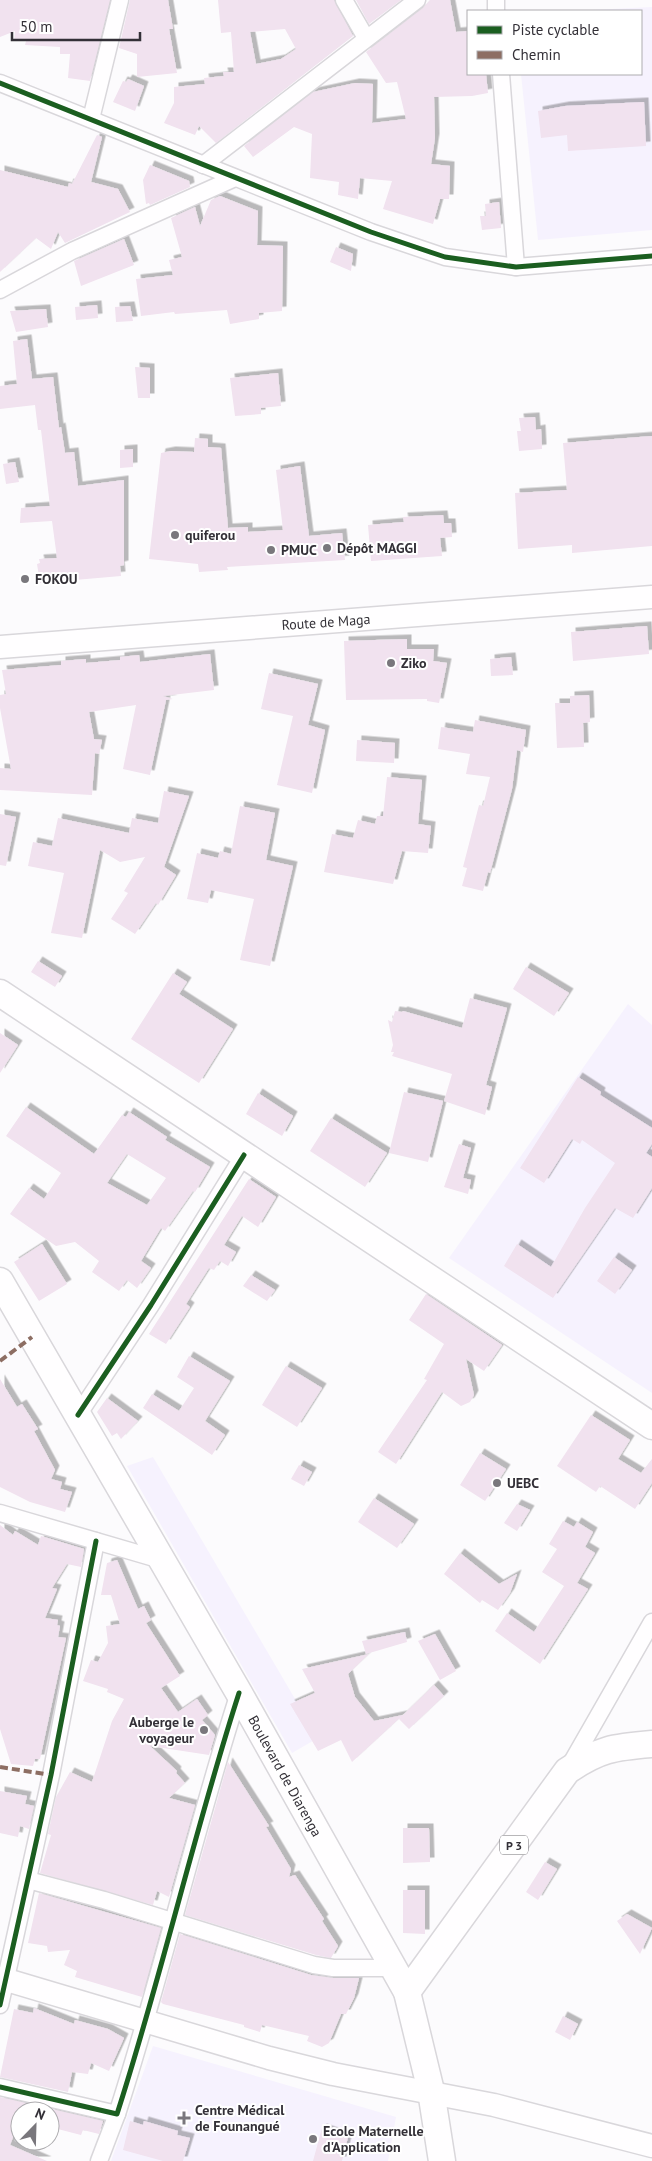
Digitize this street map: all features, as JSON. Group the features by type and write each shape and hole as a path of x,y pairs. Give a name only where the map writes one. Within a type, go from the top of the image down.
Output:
{"main road":[{"name":"Route de Maga","path":"0,647 652,597"},
{"path":"0,993 652,1426"},
{"name":"Boulevard de Diarenga","path":"0,1281 239,1693 407,1992 431,2091 442,2161"},
{"name":"P 3","path":"407,1992 567,1771 600,1751 616,1747 652,1744"},
{"path":"3,1979 147,2020 269,2058 333,2074 431,2091 494,2105 652,2146"}],"street":[{"path":"91,119 120,0"},
{"path":"344,0 366,38"},
{"path":"203,164 417,0"},
{"path":"501,75 516,267"},
{"path":"0,83 371,232 445,258 516,267 652,256"},
{"path":"0,290 72,251 235,178"},
{"path":"78,1415 151,1305 244,1155"},
{"path":"0,1513 161,1560"},
{"path":"0,2005 3,1979 28,1880 96,1541"},
{"path":"567,1771 652,1622"},
{"path":"99,2161 117,2114 147,2020 213,1772 239,1693"},
{"path":"28,1880 104,1900 325,1967 394,1968"},
{"path":"0,2087 117,2114"}],"shaded area":[{"path":"652,7 652,230 538,240 521,75 642,75 642,10 591,10"},
{"path":"628,1004 652,1025 652,1393 449,1258"},
{"path":"153,1457 318,1738 292,1753 127,1466"},
{"path":"153,2046 396,2117 388,2161 111,2161"}],"building":[{"path":"0,0 110,0 90,81 68,78 70,54 60,54 60,47 25,45 26,41 14,41 15,31 0,37"},
{"path":"130,0 168,0 173,29 169,29 177,73 137,77 137,54 119,48"},
{"path":"218,0 334,0 353,36 216,143 199,126 195,135 164,123 174,103 174,87 205,84 204,78 224,76 223,72 234,72 231,32 221,33","holes":["285,29 296,49 281,59 256,64 250,32"]},
{"path":"356,0 401,0 369,24"},
{"path":"430,0 450,0 456,32 467,31 467,75 486,75 488,93 472,96 434,97 435,138 431,164 450,166 449,199 440,199 433,224 383,209 392,181 360,178 358,199 338,195 339,182 310,178 312,134 294,127 253,157 244,146 313,92 355,83 373,84 372,123 406,119 397,82 386,83 366,52 423,8"},
{"path":"128,79 144,86 135,111 113,102 123,81 126,82"},
{"path":"644,102 646,146 568,151 567,135 541,138 538,111 565,106"},
{"path":"97,135 102,137 91,182 118,189 130,212 65,243 58,232 51,249 36,238 0,272 0,170 68,187 69,183 72,184"},
{"path":"150,165 189,181 190,187 150,205 149,203 146,204 143,180"},
{"path":"220,196 258,211 257,245 283,246 282,311 259,313 259,319 230,324 227,310 175,314 174,312 141,316 136,279 173,275 169,260 182,257 171,218 195,207 200,226 211,200"},
{"path":"499,202 501,228 482,230 480,216 486,216 485,204"},
{"path":"124,239 134,265 81,286 74,261"},
{"path":"336,247 353,254 351,271 330,262"},
{"path":"97,305 98,318 76,320 75,307"},
{"path":"130,306 133,321 116,322 115,307"},
{"path":"46,309 48,327 16,332 10,311"},
{"path":"27,339 32,379 53,377 59,428 61,427 65,453 74,452 78,486 124,480 124,565 120,566 121,576 40,583 37,564 40,563 39,559 57,558 52,521 20,523 21,508 50,506 41,430 38,430 35,405 0,409 0,386 17,384 13,341"},
{"path":"135,367 150,368 150,398 138,398"},
{"path":"278,373 281,406 261,408 261,414 235,416 230,378"},
{"path":"535,417 536,430 541,429 542,449 519,451 517,431 521,431 519,418"},
{"path":"652,436 652,546 572,553 572,545 518,549 515,493 567,490 563,443"},
{"path":"195,438 208,439 208,447 221,448 228,528 248,527 248,532 283,530 276,470 300,466 309,536 342,533 345,560 227,567 228,570 199,572 198,564 149,559 161,453 171,451 194,452"},
{"path":"133,449 133,467 120,468 120,450"},
{"path":"15,462 19,482 6,484 3,464"},
{"path":"443,515 444,523 451,523 452,537 440,538 442,556 371,561 368,525 404,522 403,517"},
{"path":"647,626 649,654 573,661 571,632"},
{"path":"407,639 407,649 434,649 433,661 447,663 439,703 427,701 427,699 346,700 344,641"},
{"path":"210,654 214,690 163,696 173,699 166,700 150,775 123,769 136,705 89,712 94,739 102,740 99,754 95,753 92,795 0,790 0,768 11,769 0,708 0,695 6,694 2,670 61,665 61,661 86,659 86,663 120,660 120,657 139,655 140,662"},
{"path":"511,657 513,675 491,676 490,659"},
{"path":"269,673 318,684 308,725 325,730 312,793 277,785 293,716 261,709"},
{"path":"589,695 590,722 583,723 584,747 557,748 555,703 570,703 570,696"},
{"path":"475,720 526,730 523,752 517,750 512,789 490,873 488,872 483,891 462,886 467,868 463,867 479,805 483,806 490,777 466,774 470,754 438,749 441,727 473,732"},
{"path":"357,740 395,743 394,763 356,761"},
{"path":"387,777 422,780 418,824 431,826 428,853 402,851 393,884 324,872 332,834 353,838 358,820 375,824 377,816 383,816"},
{"path":"164,791 189,796 164,867 176,875 158,905 156,903 135,934 111,919 128,893 124,891 145,857 120,862 100,850 82,938 51,933 64,873 28,866 33,842 52,846 58,818 129,833 132,818 158,823"},
{"path":"240,806 275,813 266,860 293,866 270,966 240,960 254,899 211,890 208,903 187,899 197,853 218,858 220,851 231,854"},
{"path":"0,814 16,817 6,866 0,865"},
{"path":"38,961 62,976 55,987 31,972"},
{"path":"526,967 569,993 554,1016 513,989"},
{"path":"173,973 187,982 179,994 233,1029 199,1083 131,1039"},
{"path":"470,998 507,1008 486,1085 492,1087 485,1115 444,1101 452,1074 392,1056 394,1052 391,1052 393,1045 388,1020 392,1022 395,1011 403,1011 462,1028"},
{"path":"0,1033 18,1045 0,1073"},
{"path":"578,1077 601,1092 600,1095 652,1128 652,1144 646,1153 652,1157 652,1188 633,1218 615,1208 553,1298 504,1266 517,1244 551,1267 585,1208 615,1163 582,1140 580,1144 572,1139 544,1183 520,1168"},
{"path":"404,1092 443,1101 428,1162 389,1153"},
{"path":"258,1093 293,1116 282,1136 246,1114"},
{"path":"26,1107 94,1154 122,1115 126,1117 129,1112 167,1137 165,1140 210,1167 195,1192 193,1191 165,1231 161,1228 141,1261 151,1268 137,1288 127,1280 119,1291 92,1272 99,1261 75,1242 56,1246 10,1214 29,1188 44,1199 61,1173 6,1136","holes":["127,1154 166,1178 147,1205 107,1183"]},
{"path":"331,1118 387,1153 365,1187 310,1151"},
{"path":"459,1144 471,1148 463,1178 471,1180 468,1194 444,1187"},
{"path":"249,1179 276,1197 258,1227 242,1216 224,1245 236,1252 228,1266 220,1261 214,1270 209,1268 186,1304 190,1307 166,1344 149,1334"},
{"path":"42,1244 67,1284 39,1301 14,1262"},
{"path":"614,1257 632,1270 615,1294 597,1281"},
{"path":"251,1275 275,1290 267,1301 243,1286"},
{"path":"426,1294 502,1345 484,1371 466,1359 474,1395 470,1402 461,1406 442,1392 396,1464 378,1452 427,1380 424,1379 444,1344 409,1320"},
{"path":"189,1356 230,1381 205,1421 225,1435 212,1455 143,1408 152,1394 179,1411 194,1388 177,1377"},
{"path":"286,1366 322,1388 297,1427 262,1405"},
{"path":"0,1379 17,1407 22,1404 38,1429 34,1431 55,1470 51,1479 62,1482 60,1489 72,1492 65,1512 30,1502 0,1487"},
{"path":"107,1398 138,1421 121,1439 117,1433 112,1436 97,1412"},
{"path":"591,1415 630,1440 618,1459 641,1473 652,1459 652,1483 635,1509 600,1486 596,1492 557,1466"},
{"path":"480,1453 506,1469 485,1501 460,1485"},
{"path":"299,1465 312,1472 304,1486 291,1479"},
{"path":"374,1498 414,1524 397,1548 358,1522"},
{"path":"517,1504 530,1510 517,1531 504,1523"},
{"path":"563,1521 574,1527 577,1522 593,1532 585,1547 595,1553 577,1583 588,1589 540,1664 495,1631 507,1613 534,1632 564,1586 542,1572 557,1549 549,1544"},
{"path":"0,1525 13,1535 15,1531 38,1545 41,1536 84,1549 81,1567 67,1564 52,1588 57,1589 45,1618 58,1620 57,1625 60,1626 58,1637 66,1638 40,1759 35,1759 33,1766 11,1764 0,1729"},
{"path":"460,1553 499,1584 517,1574 510,1593 498,1610 482,1600 480,1603 444,1574"},
{"path":"117,1560 138,1609 144,1606 151,1620 146,1623 180,1676 161,1688 178,1712 197,1699 208,1715 202,1720 215,1735 209,1755 150,1746 177,1771 176,1773 185,1783 169,1798 195,1805 169,1897 157,1891 153,1905 40,1873 51,1835 48,1834 56,1797 70,1772 92,1782 112,1721 124,1699 107,1692 108,1689 83,1681 91,1660 98,1662 108,1643 106,1626 120,1624 111,1595 101,1595 107,1563"},
{"path":"405,1632 407,1642 366,1654 362,1641"},
{"path":"435,1634 456,1671 440,1680 418,1641"},
{"path":"369,1654 348,1674 355,1697 374,1721 403,1715 434,1685 444,1696 409,1729 399,1719 402,1716 352,1762 341,1740 318,1751 290,1704 315,1693 302,1669"},
{"path":"228,1762 269,1826 266,1827 291,1869 289,1877 295,1875 324,1919 322,1921 338,1946 331,1958 185,1915"},
{"path":"0,1791 27,1796 25,1804 34,1806 29,1829 20,1826 18,1837 0,1833"},
{"path":"403,1828 429,1828 430,1862 403,1863"},
{"path":"545,1862 557,1869 538,1900 526,1892"},
{"path":"403,1890 425,1890 425,1934 403,1933"},
{"path":"39,1893 161,1928 142,1997 75,1977 77,1971 64,1965 70,1950 48,1952 47,1946 28,1943"},
{"path":"627,1914 652,1928 640,1954 617,1921"},
{"path":"180,1934 311,1975 333,1978 359,1978 354,1998 346,2014 341,2014 329,2043 322,2047 307,2041 309,2036 262,2025 260,2032 244,2027 244,2025 163,2004 161,2002"},
{"path":"34,2008 74,2024 75,2020 108,2029 124,2038 109,2071 91,2063 88,2074 72,2072 68,2092 0,2077 14,2009 33,2013"},
{"path":"563,2016 578,2024 570,2040 555,2032"},
{"path":"0,2097 17,2101 10,2101 10,2151 24,2151 47,2161 0,2161"},
{"path":"60,2111 103,2121 99,2134 83,2130 81,2135 60,2130"},
{"path":"130,2121 143,2125 144,2121 178,2131 177,2135 190,2138 183,2161 163,2161 123,2150"},
{"path":"322,2128 348,2137 342,2161 313,2161"}],"marked path":[{"path":"0,1361 32,1337"},
{"path":"0,1767 51,1775"}],"cycle path":[{"path":"0,83 371,232 445,257 516,267 652,256"},
{"path":"78,1415 151,1305 244,1155"},
{"path":"0,2005 51,1775 96,1541"},
{"path":"0,2087 117,2114 149,2009 207,1798 239,1693"}],"place":[{"name":"quiferou","path":"175,535"},
{"name":"Dépôt MAGGI","path":"327,548"},
{"name":"PMUC","path":"271,550"},
{"name":"FOKOU","path":"25,579"},
{"name":"Ziko","path":"391,663"},
{"name":"UEBC","path":"497,1483"},
{"name":"Auberge le voyageur","path":"204,1730"},
{"name":"Centre Médical de Founangué","path":"184,2118"},
{"name":"Ecole Maternelle d'Application","path":"313,2139"}]}
